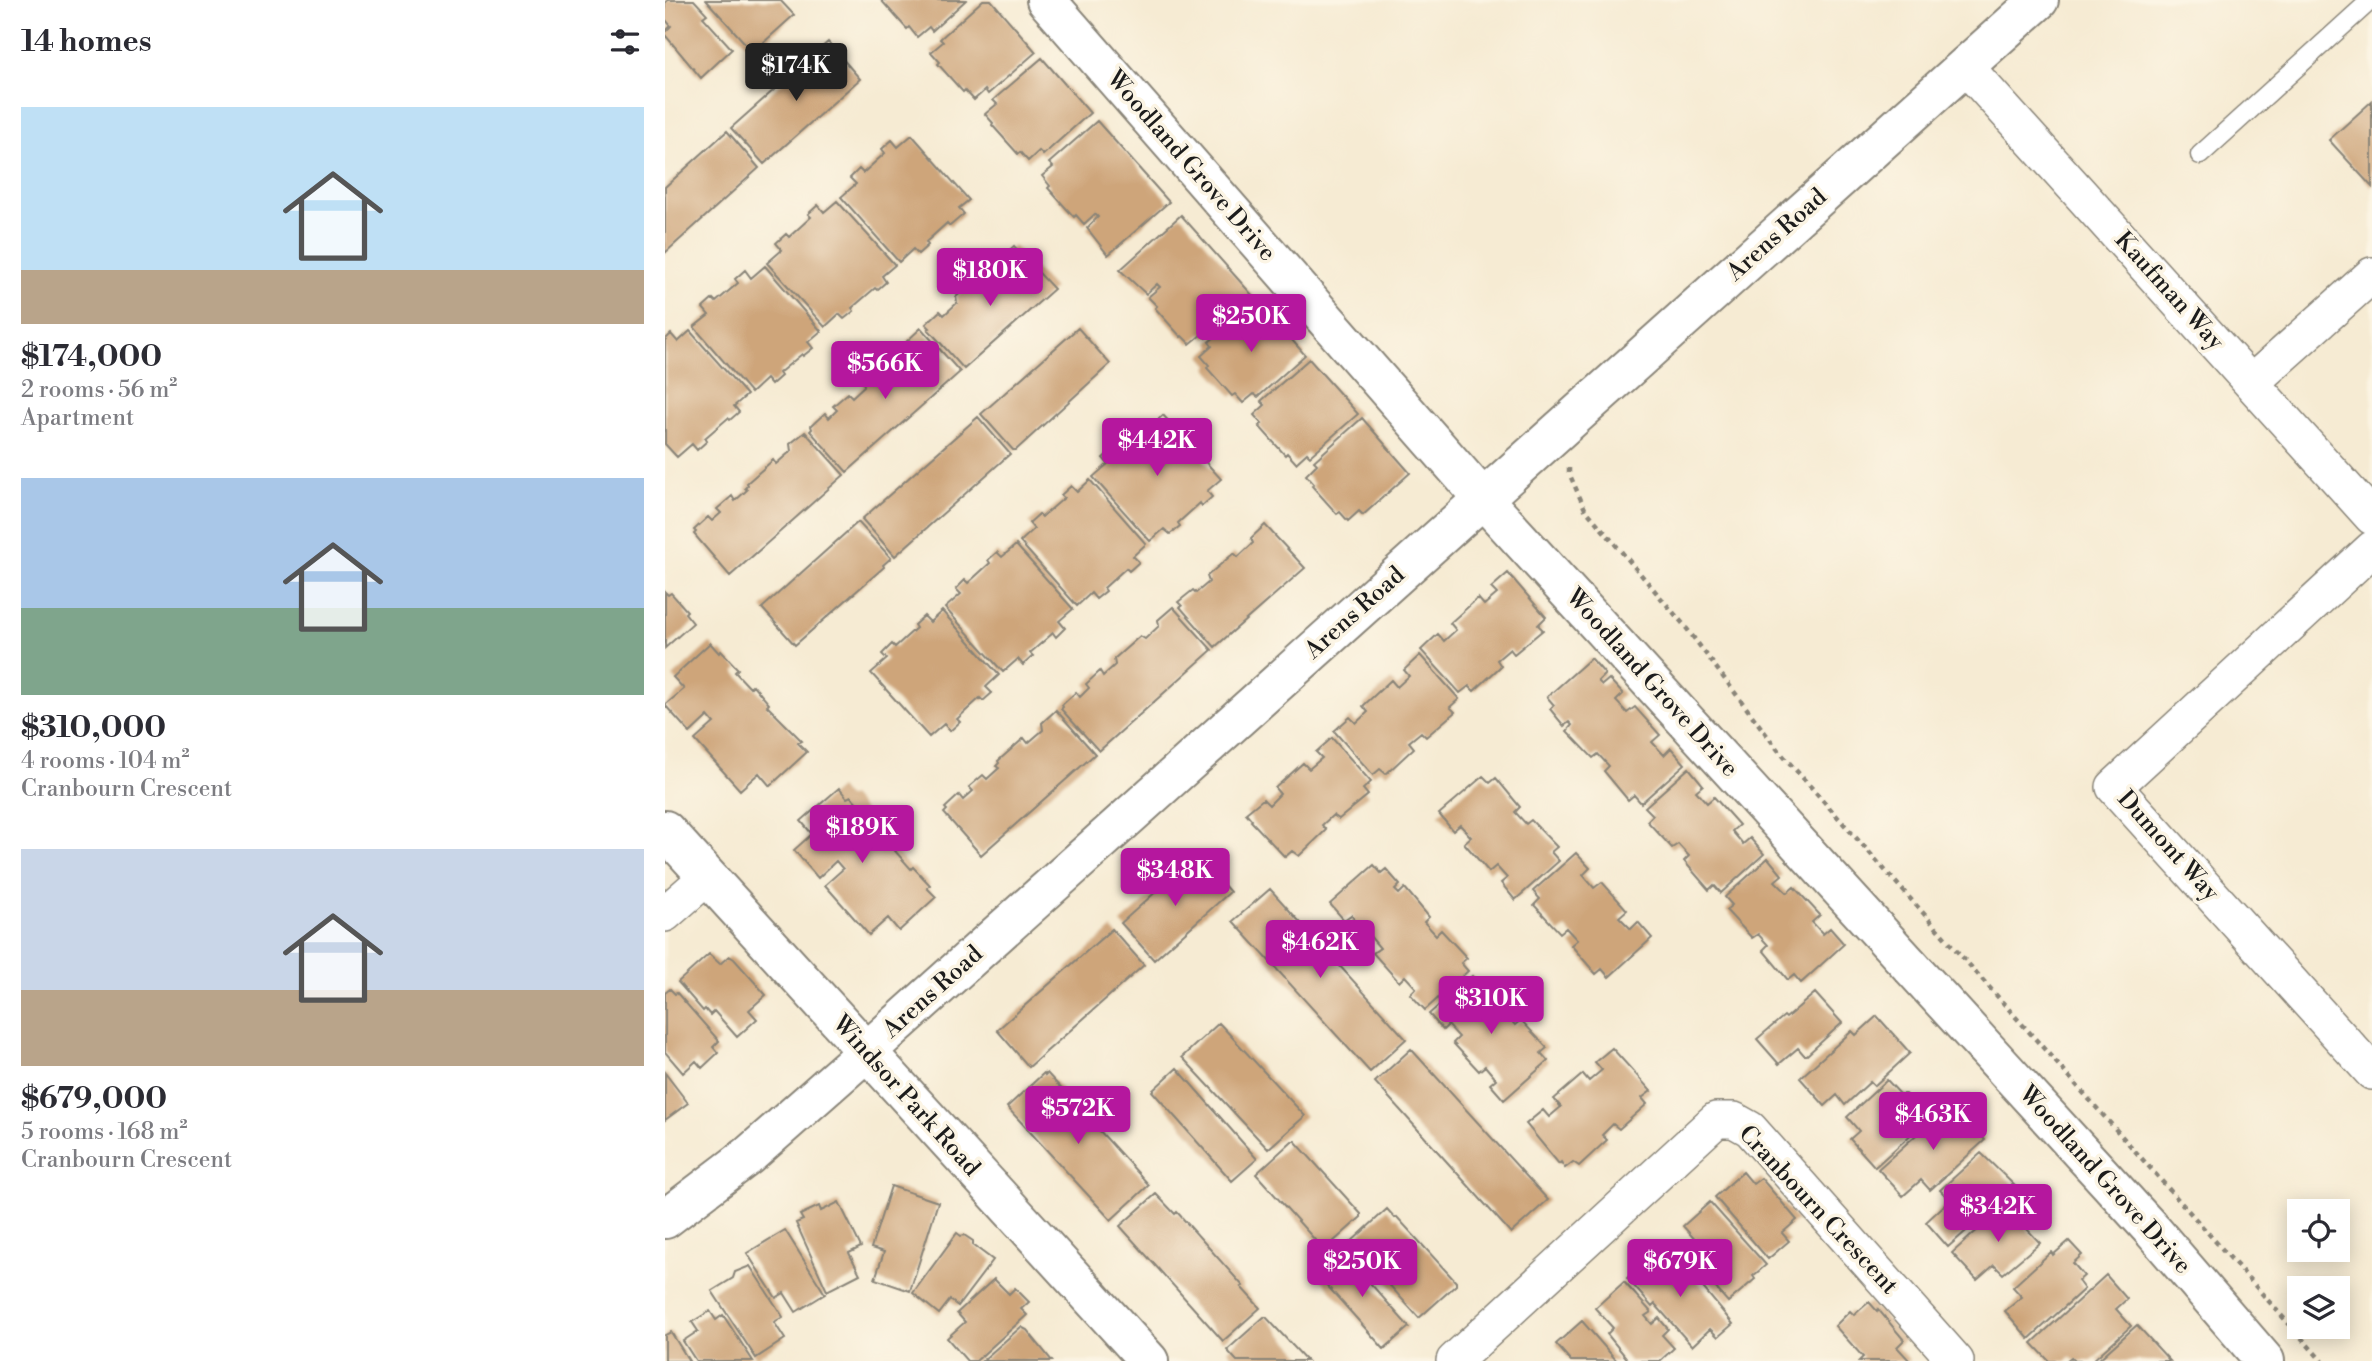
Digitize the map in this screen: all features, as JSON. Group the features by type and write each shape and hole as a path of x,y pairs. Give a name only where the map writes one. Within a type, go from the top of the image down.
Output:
{"street":[{"name":"Woodland Grove Drive","path":"1046,0 1483,499 2143,1221 2265,1361"},
{"name":"Arens Road","path":"665,1219 748,1156 866,1052 2039,0"},
{"name":"Kaufman Way","path":"1965,66 2372,517"},
{"path":"2251,383 2372,275"},
{"name":"Dumont Way","path":"2372,549 2114,787 2372,1072"},
{"name":"Windsor Park Road","path":"665,830 1149,1361"},
{"path":"665,914 706,878"},
{"name":"Cranbourn Crescent","path":"1454,1361 1716,1119 1734,1120 1750,1129 1956,1361"}],"lane":[{"path":"2200,155 2371,0"}],"path":[{"path":"1555,434 1570,451 1569,473 1585,509 1684,625 1778,750 2322,1361"}],"building":[{"path":"668,0 694,0 707,14 703,17 732,49 701,78 665,35 671,26 665,19 665,3"},
{"path":"706,0 780,0 794,15 753,52"},
{"path":"881,0 966,0 932,31 929,27 917,37"},
{"path":"983,0 991,0 1036,52 988,94 985,90 974,100 965,90 963,92 931,52 943,42 940,39"},
{"path":"828,42 860,79 764,164 731,128"},
{"path":"1042,58 1090,113 1043,155 1039,151 1028,161 1020,152 1018,154 985,114 997,104 993,100"},
{"path":"2372,101 2372,187 2329,140"},
{"path":"1097,121 1169,202 1108,255 1087,228 1098,217 1095,214 1084,224 1076,215 1074,217 1048,188 1050,186 1042,176 1053,167 1049,163"},
{"path":"727,131 759,168 665,253 665,187"},
{"path":"912,135 969,200 959,208 964,214 950,226 947,223 926,242 928,245 918,254 913,249 899,262 841,197 856,184 850,178 859,169 863,173 885,153 882,149 892,140 898,147"},
{"path":"837,201 895,265 882,276 886,282 852,308 854,311 844,319 839,314 825,327 767,263 782,250 776,243 786,234 789,237 811,217 808,214 818,205 824,212"},
{"path":"1181,215 1253,296 1206,338 1202,334 1190,344 1155,308 1157,306 1148,297 1160,287 1157,284 1146,294 1120,270"},
{"path":"1014,246 1054,289 964,369 926,324 940,311 944,315 957,303 956,297 982,274 987,278 1001,265 1000,259"},
{"path":"765,266 821,331 808,342 813,348 779,373 781,376 771,385 766,379 751,393 694,327 709,315 703,308 713,299 716,302 738,283 735,279 745,270 751,278"},
{"path":"1257,300 1305,355 1258,397 1254,394 1243,403 1235,394 1232,396 1207,368 1209,365 1201,356 1212,346 1209,342"},
{"path":"921,328 960,372 847,472 810,431 811,426 825,413 829,418 837,410 833,406 848,393 852,397 864,386 863,380 889,356 893,361 908,347 907,341"},
{"path":"1078,328 1110,364 1013,450 981,414"},
{"path":"690,331 747,395 734,406 739,412 705,438 707,441 697,450 692,444 677,457 665,444 665,340 671,334 678,342"},
{"path":"1309,359 1358,414 1310,456 1307,453 1296,463 1287,453 1285,455 1259,426 1262,424 1254,415 1265,405 1261,401"},
{"path":"1163,415 1221,479 1207,491 1212,497 1202,506 1200,503 1178,523 1180,526 1170,534 1164,529 1150,541 1093,477 1108,464 1103,458 1112,450 1115,453 1137,433 1135,430 1144,421 1150,427"},
{"path":"978,417 1010,454 895,556 862,519"},
{"path":"1362,418 1410,473 1363,515 1359,511 1348,521 1340,512 1337,514 1312,486 1314,484 1306,475 1317,464 1314,461"},
{"path":"805,432 844,475 730,576 694,534 694,530 708,517 712,521 721,513 717,509 732,496 735,501 747,490 747,483 773,460 776,464 791,451 790,444"},
{"path":"1090,480 1146,544 1133,556 1139,562 1129,571 1126,568 1096,599 1091,593 1077,606 1020,542 1034,529 1029,523 1039,514 1042,517 1064,498 1061,495 1071,486 1077,492"},
{"path":"858,522 891,558 795,645 762,608"},
{"path":"1265,525 1305,568 1215,647 1178,602 1193,590 1196,593 1209,582 1207,576 1234,553 1238,557 1253,543 1251,538"},
{"path":"1016,545 1073,609 1059,621 1065,628 1056,637 1053,633 1030,653 1033,656 1023,665 1018,659 1003,672 945,608 961,594 956,589 965,580 968,583 990,563 988,560 997,552 1002,557"},
{"path":"1508,573 1546,617 1538,625 1543,630 1514,654 1510,649 1497,660 1501,666 1474,691 1469,686 1460,693 1421,650 1438,634 1444,641 1456,630 1450,623 1478,598 1484,605 1497,594 1491,588"},
{"path":"665,592 668,595 671,593 687,611 685,613 693,623 665,648"},
{"path":"1173,607 1212,650 1099,751 1061,709 1062,705 1076,692 1080,697 1089,688 1086,684 1100,671 1103,676 1115,665 1114,659 1140,636 1145,639 1159,626 1158,620"},
{"path":"942,611 999,675 986,687 992,693 983,701 980,698 957,719 960,722 950,731 944,724 929,737 871,673 887,659 882,654 892,644 895,647 916,628 914,625 924,616 930,622"},
{"path":"710,643 738,669 735,672 750,688 753,685 769,704 767,706 802,741 798,743 807,752 770,786 759,773 740,790 695,740 714,723 708,716 690,733 665,705 684,689 673,677"},
{"path":"1420,655 1459,699 1450,707 1455,712 1426,737 1421,732 1409,742 1414,748 1386,774 1380,769 1373,775 1334,731 1350,717 1356,723 1368,712 1363,706 1391,680 1397,687 1409,676 1404,670"},
{"path":"1591,658 1605,674 1598,681 1602,685 1609,679 1623,694 1616,701 1627,713 1635,707 1660,735 1652,742 1664,755 1671,748 1685,764 1641,803 1634,795 1628,800 1604,771 1609,766 1598,754 1593,758 1567,731 1572,725 1569,722 1564,726 1550,709 1554,705 1547,697"},
{"path":"1056,710 1095,754 981,855 944,813 947,810 945,808 959,795 963,800 973,791 969,787 983,775 987,779 999,768 996,766 998,761 1024,738 1028,743 1043,730 1042,723"},
{"path":"1332,738 1371,782 1363,789 1368,795 1339,819 1333,815 1322,825 1326,830 1299,856 1292,851 1285,857 1246,813 1263,799 1269,805 1280,794 1275,788 1303,763 1309,769 1322,758 1316,752"},
{"path":"1689,768 1703,785 1696,791 1707,803 1714,797 1739,825 1732,831 1743,844 1750,838 1764,854 1721,893 1714,885 1709,890 1684,861 1689,856 1678,844 1672,848 1647,821 1653,815 1645,807"},
{"path":"1483,776 1490,783 1496,778 1520,807 1515,812 1526,824 1531,820 1557,847 1551,852 1559,861 1515,900 1501,883 1507,878 1496,866 1489,872 1464,843 1471,837 1460,825 1453,831 1439,814"},
{"path":"839,788 847,798 851,796 879,833 881,830 911,869 913,867 930,885 927,888 936,897 899,931 888,918 869,935 825,885 843,869 836,861 818,878 794,850 812,834 801,821"},
{"path":"1576,853 1590,868 1583,875 1594,888 1602,882 1627,910 1619,917 1631,929 1638,922 1652,938 1609,977 1602,969 1596,974 1571,945 1577,940 1566,928 1560,933 1534,905 1540,899 1533,891"},
{"path":"1197,855 1230,892 1154,960 1121,923"},
{"path":"1768,858 1782,875 1775,881 1787,893 1794,887 1820,915 1812,922 1823,934 1830,928 1844,944 1801,983 1794,975 1788,980 1763,950 1768,945 1758,934 1752,938 1726,910 1732,905 1725,897"},
{"path":"1374,865 1381,873 1386,869 1400,885 1395,890 1399,894 1405,888 1429,917 1424,922 1436,935 1441,930 1467,958 1461,963 1468,971 1425,1010 1410,994 1416,988 1405,976 1399,982 1373,953 1380,948 1369,935 1363,940 1348,924 1354,919 1351,915 1344,920 1330,904"},
{"path":"1270,889 1406,1039 1370,1072 1233,921"},
{"path":"1112,929 1144,965 1029,1067 997,1030"},
{"path":"709,954 720,964 729,956 734,959 766,995 749,1010 757,1019 737,1037 714,1011 710,1015 705,1009 703,1011 678,982"},
{"path":"1472,976 1479,984 1485,979 1509,1007 1504,1013 1515,1025 1521,1020 1547,1048 1541,1053 1548,1061 1504,1100 1490,1084 1496,1079 1485,1066 1479,1071 1453,1043 1459,1037 1448,1025 1443,1030 1429,1014"},
{"path":"670,989 677,993 719,1041 713,1047 718,1053 702,1068 696,1061 683,1073 665,1052 665,993"},
{"path":"1815,993 1842,1023 1807,1055 1798,1048 1779,1064 1757,1039"},
{"path":"1877,1016 1910,1053 1874,1086 1870,1082 1845,1105 1837,1095 1825,1106 1800,1078 1852,1031 1856,1035"},
{"path":"1219,1023 1305,1116 1268,1149 1182,1057"},
{"path":"1612,1048 1651,1091 1642,1098 1647,1104 1619,1129 1613,1124 1602,1135 1607,1140 1579,1166 1573,1162 1565,1168 1526,1124 1543,1110 1549,1117 1561,1107 1554,1099 1583,1074 1589,1081 1602,1070 1595,1062"},
{"path":"1411,1049 1548,1200 1511,1233 1375,1082"},
{"path":"1177,1068 1257,1159 1232,1181 1152,1091"},
{"path":"665,1073 688,1103 665,1120"},
{"path":"1047,1073 1149,1185 1111,1220 1007,1107"},
{"path":"1887,1080 1900,1094 1906,1094 1925,1122 1875,1167 1850,1139 1859,1131 1847,1117"},
{"path":"1952,1103 1985,1140 1930,1190 1921,1180 1903,1196 1878,1169"},
{"path":"1295,1141 1361,1214 1361,1217 1324,1250 1256,1174"},
{"path":"1981,1153 2016,1187 1948,1247 1926,1222 1950,1200 1940,1190"},
{"path":"1743,1172 1753,1184 1761,1178 1797,1220 1782,1233 1789,1241 1768,1259 1715,1197"},
{"path":"891,1186 938,1202 910,1291 875,1279 884,1252 871,1248"},
{"path":"1156,1194 1175,1214 1177,1212 1260,1308 1223,1341 1120,1226"},
{"path":"839,1202 861,1247 849,1253 860,1274 827,1291 796,1223 803,1220 800,1215 802,1214 819,1206 821,1211"},
{"path":"1710,1202 1766,1265 1753,1276 1755,1279 1728,1302 1686,1254 1698,1243 1683,1226"},
{"path":"2007,1207 2012,1213 2019,1207 2033,1222 2026,1228 2040,1243 2003,1274 1994,1265 1977,1280 1952,1253"},
{"path":"1387,1209 1456,1282 1456,1285 1419,1318 1351,1242"},
{"path":"785,1230 825,1294 796,1312 784,1293 776,1298 747,1253"},
{"path":"957,1233 973,1241 973,1245 993,1260 958,1306 950,1300 939,1314 913,1293"},
{"path":"2069,1241 2082,1255 2073,1263 2084,1276 2078,1281 2084,1289 2029,1339 2005,1311 2022,1297 2013,1287 2051,1252 2053,1255"},
{"path":"1340,1249 1409,1327 1384,1349 1314,1271"},
{"path":"1654,1254 1669,1271 1681,1261 1733,1324 1718,1337 1710,1329 1692,1346 1655,1304 1652,1307 1627,1278"},
{"path":"750,1266 783,1317 774,1322 785,1339 756,1358 712,1291 733,1278 735,1272"},
{"path":"2106,1275 2127,1299 2116,1309 2131,1326 2092,1361 2075,1361 2071,1357 2066,1361 2049,1361 2032,1343"},
{"path":"994,1279 1009,1294 1015,1288 1029,1302 1021,1309 1027,1315 976,1361 967,1361 947,1338 965,1322 957,1313"},
{"path":"1624,1282 1651,1312 1645,1316 1652,1324 1659,1318 1668,1329 1662,1335 1674,1348 1660,1361 1629,1361 1607,1334 1613,1328 1595,1308"},
{"path":"1869,1302 1904,1340 1897,1347 1910,1361 1859,1361 1863,1357 1835,1326 1850,1311 1854,1315"},
{"path":"710,1311 716,1320 723,1315 753,1361 696,1361 683,1341 698,1331 692,1322"},
{"path":"1264,1317 1307,1361 1237,1361 1227,1350"},
{"path":"1582,1321 1617,1361 1571,1361 1556,1344"},
{"path":"2137,1325 2170,1361 2097,1361"},
{"path":"1021,1327 1027,1330 1052,1361 982,1361"},
{"path":"671,1332 689,1361 665,1361 665,1335"}]}
